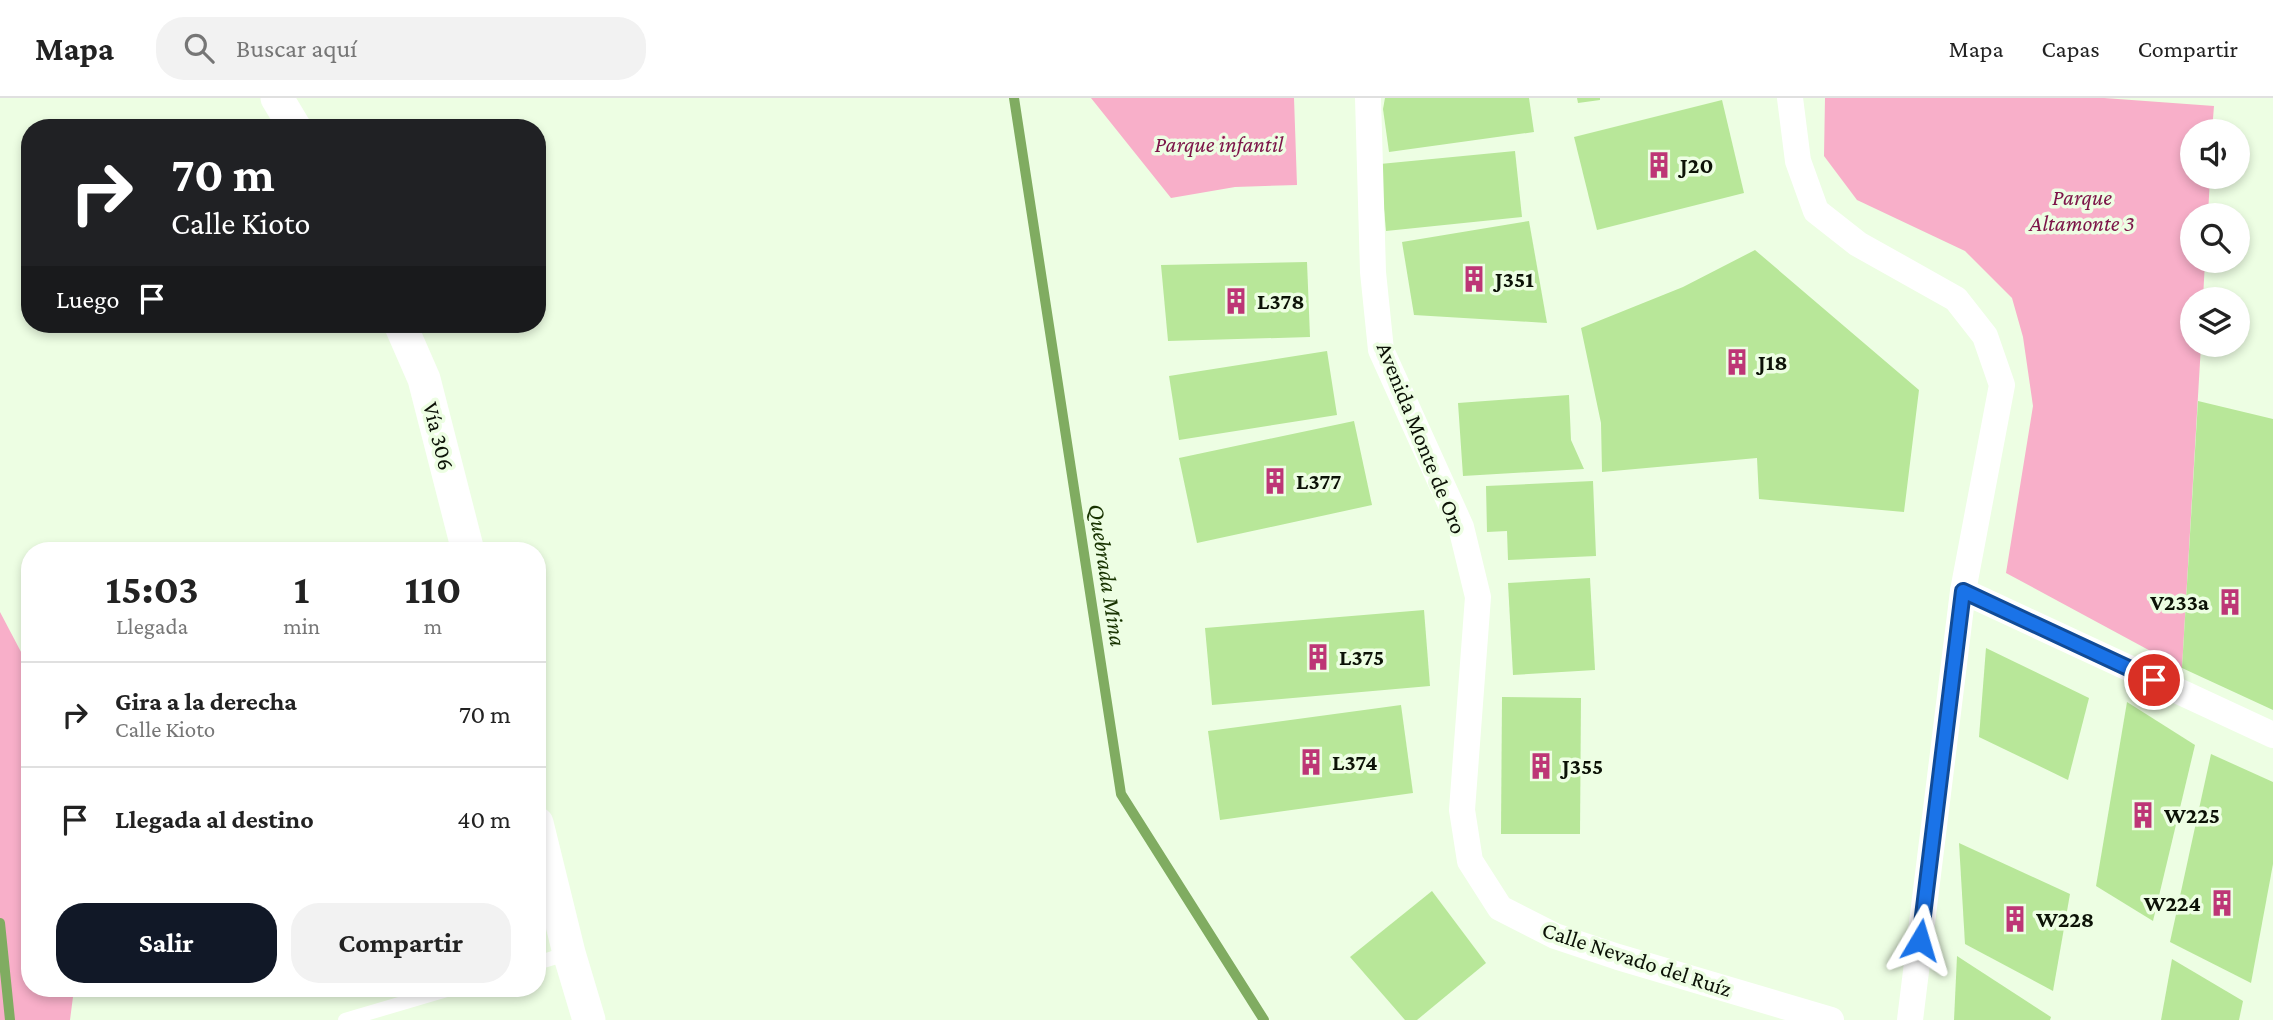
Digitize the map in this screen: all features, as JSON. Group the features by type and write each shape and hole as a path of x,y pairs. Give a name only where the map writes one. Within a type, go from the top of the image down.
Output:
{"street":[{"path":"277,98 290,119"},
{"name":"Avenida Monte de Oro","path":"1368,98 1373,272 1381,350 1461,527 1478,597 1462,810 1470,860"},
{"path":"1790,98 1798,161 1816,211 1858,244 1956,299 1985,336 2001,385 1963,591 1910,1020"},
{"name":"Vía 306","path":"404,333 424,379 466,542"},
{"path":"1963,591 2273,736"},
{"path":"546,860 569,954 589,1020"},
{"name":"Calle Nevado del Ruíz","path":"1470,860 1500,908 1555,936 1831,1020"}],"lane":[{"path":"546,960 569,954"},
{"path":"345,1020 423,997"}],"green space":[{"name":"Parque infantil","path":"1091,98 1294,98 1297,185 1235,187 1171,198"},
{"name":"Parque Altamonte 3","path":"1825,98 2104,98 2214,106 2213,119 2180,119 2180,189 2209,189 2209,203 2180,203 2180,273 2204,273 2204,287 2180,287 2180,357 2200,357 2182,668 2006,573 2033,406 2023,337 2012,298 1965,251 1857,200 1824,156"},
{"path":"0,612 21,652 21,997 73,997 70,1020 0,1020"}],"building":[{"path":"1385,98 1529,98 1534,132 1389,152 1383,109"},
{"path":"1577,98 1600,98 1600,100 1578,103"},
{"name":"J20","path":"1722,100 1744,193 1597,230 1574,137"},
{"path":"1515,151 1522,217 1386,231 1380,164"},
{"name":"J351","path":"1529,221 1547,323 1414,315 1402,242"},
{"name":"J18","path":"1755,250 1919,390 1904,512 1759,499 1757,458 1602,472 1601,423 1581,328 1683,287"},
{"name":"L378","path":"1307,262 1310,337 1168,341 1161,265"},
{"name":"L378","path":"1327,351 1337,415 1179,440 1169,376"},
{"path":"1569,395 1571,440 1584,469 1463,476 1458,403"},
{"name":"V233a","path":"2198,401 2273,419 2273,710 2182,668"},
{"name":"L377","path":"1354,421 1372,505 1197,543 1179,458"},
{"path":"1593,481 1596,556 1508,560 1507,531 1487,532 1486,486"},
{"path":"1590,578 1595,670 1513,675 1508,583"},
{"name":"L375","path":"1424,610 1430,686 1212,705 1205,628"},
{"path":"1986,648 2089,698 2068,780 1979,737"},
{"name":"J355","path":"1502,697 1581,698 1580,834 1501,834"},
{"name":"W225","path":"2127,702 2195,745 2153,921 2096,886"},
{"name":"L374","path":"1401,705 1413,793 1220,820 1208,731"},
{"name":"W224","path":"2211,754 2273,782 2273,864 2251,983 2170,942"},
{"name":"W228","path":"1959,843 2070,894 2053,991 1965,944"},
{"path":"1432,891 1486,963 1417,1020 1405,1020 1350,957"},
{"path":"1957,956 2051,1017 2050,1020 1954,1020"},
{"path":"2172,959 2243,1001 2239,1020 2161,1020"}],"waterway":[{"name":"Quebrada Mina","path":"1014,98 1121,794 1264,1020"},
{"path":"0,923 10,1020"}],"place":[{"name":"J20","path":"1659,165"},
{"name":"J351","path":"1474,279"},
{"name":"L378","path":"1236,301"},
{"name":"J18","path":"1737,362"},
{"name":"L377","path":"1275,481"},
{"name":"V233a","path":"2230,602"},
{"name":"L375","path":"1318,657"},
{"name":"L374","path":"1311,762"},
{"name":"J355","path":"1541,766"},
{"name":"W225","path":"2143,815"},
{"name":"W224","path":"2222,903"},
{"name":"W228","path":"2015,919"}],"route":[{"path":"1920,940 1963,591 2154,680"}]}
